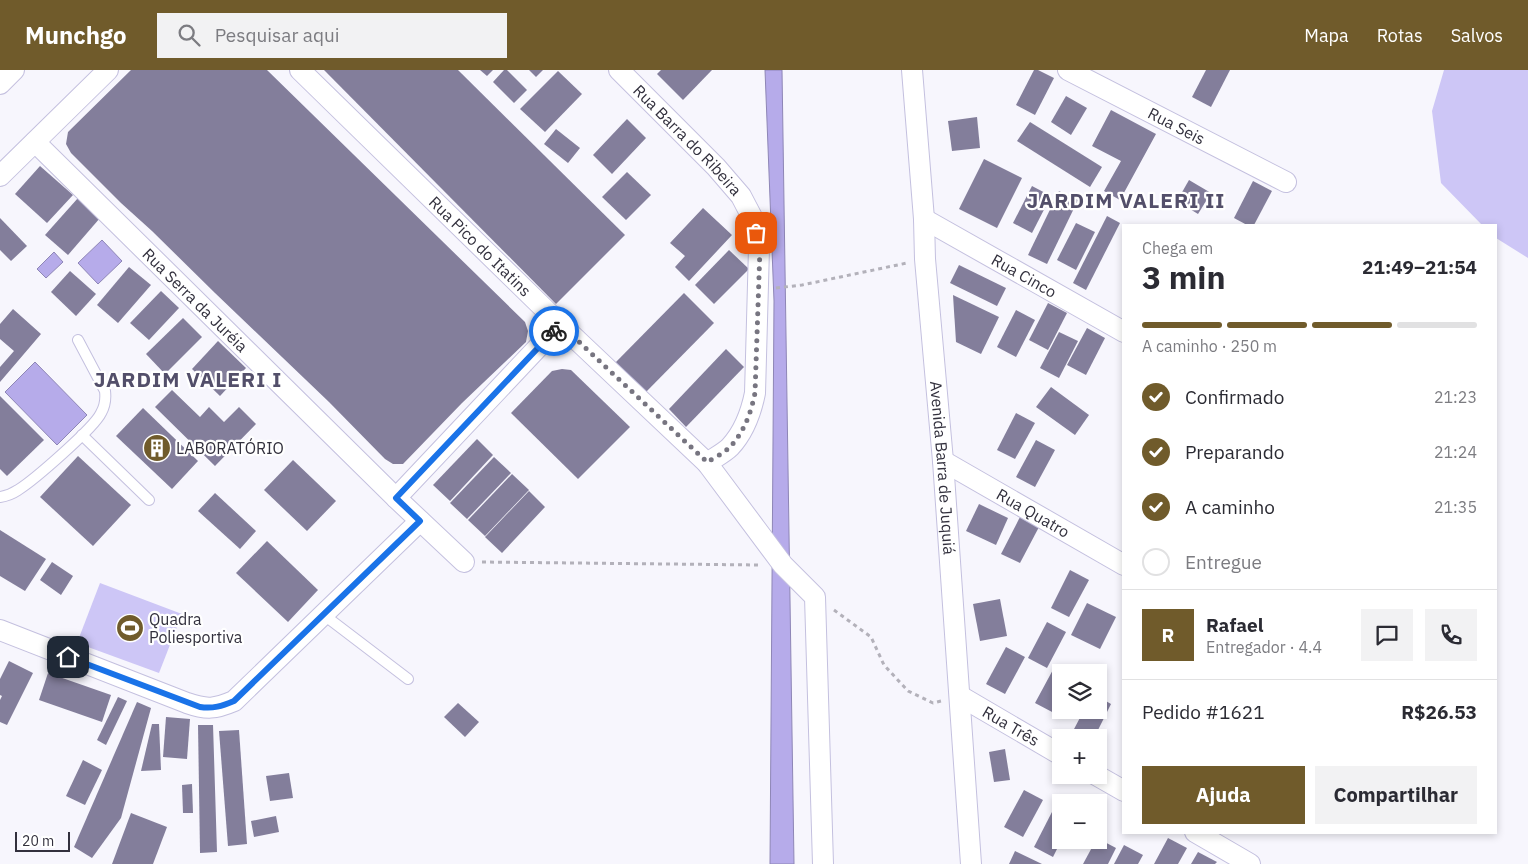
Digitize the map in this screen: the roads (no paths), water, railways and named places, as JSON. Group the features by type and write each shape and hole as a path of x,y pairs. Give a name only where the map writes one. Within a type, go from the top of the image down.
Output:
{"street":[{"path":"0,84 14,70"},
{"path":"0,176 108,70"},
{"name":"Rua Pico do Itatins","path":"300,70 560,324 707,462 784,565 815,597 823,864"},
{"name":"Rua Barra do Ribeira","path":"619,70 716,167 741,196 753,219 760,248 755,393 752,409 743,430 729,448 707,462"},
{"name":"Avenida Barra de Juquiá","path":"912,70 924,218 925,259 943,461 971,864"},
{"name":"Rua Seis","path":"1068,70 1286,182"},
{"name":"Rua Serra da Juréia","path":"35,142 396,498 464,562"},
{"name":"Rua Cinco","path":"924,218 1122,331"},
{"path":"396,498 560,324"},
{"name":"Rua Quatro","path":"943,461 1122,564"},
{"path":"0,630 187,703 211,709 220,707 234,701 420,521"},
{"name":"Rua Três","path":"960,696 1052,750"},
{"path":"1107,781 1122,790"},
{"path":"1198,834 1250,864"}],"lane":[{"path":"0,497 18,490 82,435 101,414 106,398 105,391 78,340"},
{"path":"82,435 149,500"},
{"path":"324,615 408,679"}],"place":[{"name":"LABORATÓRIO","path":"157,448"},
{"name":"Quadra Poliesportiva","path":"130,628"}],"district":[{"name":"JARDIM VALERI II","path":"1126,201"},
{"name":"JARDIM VALERI I","path":"188,380"}]}
